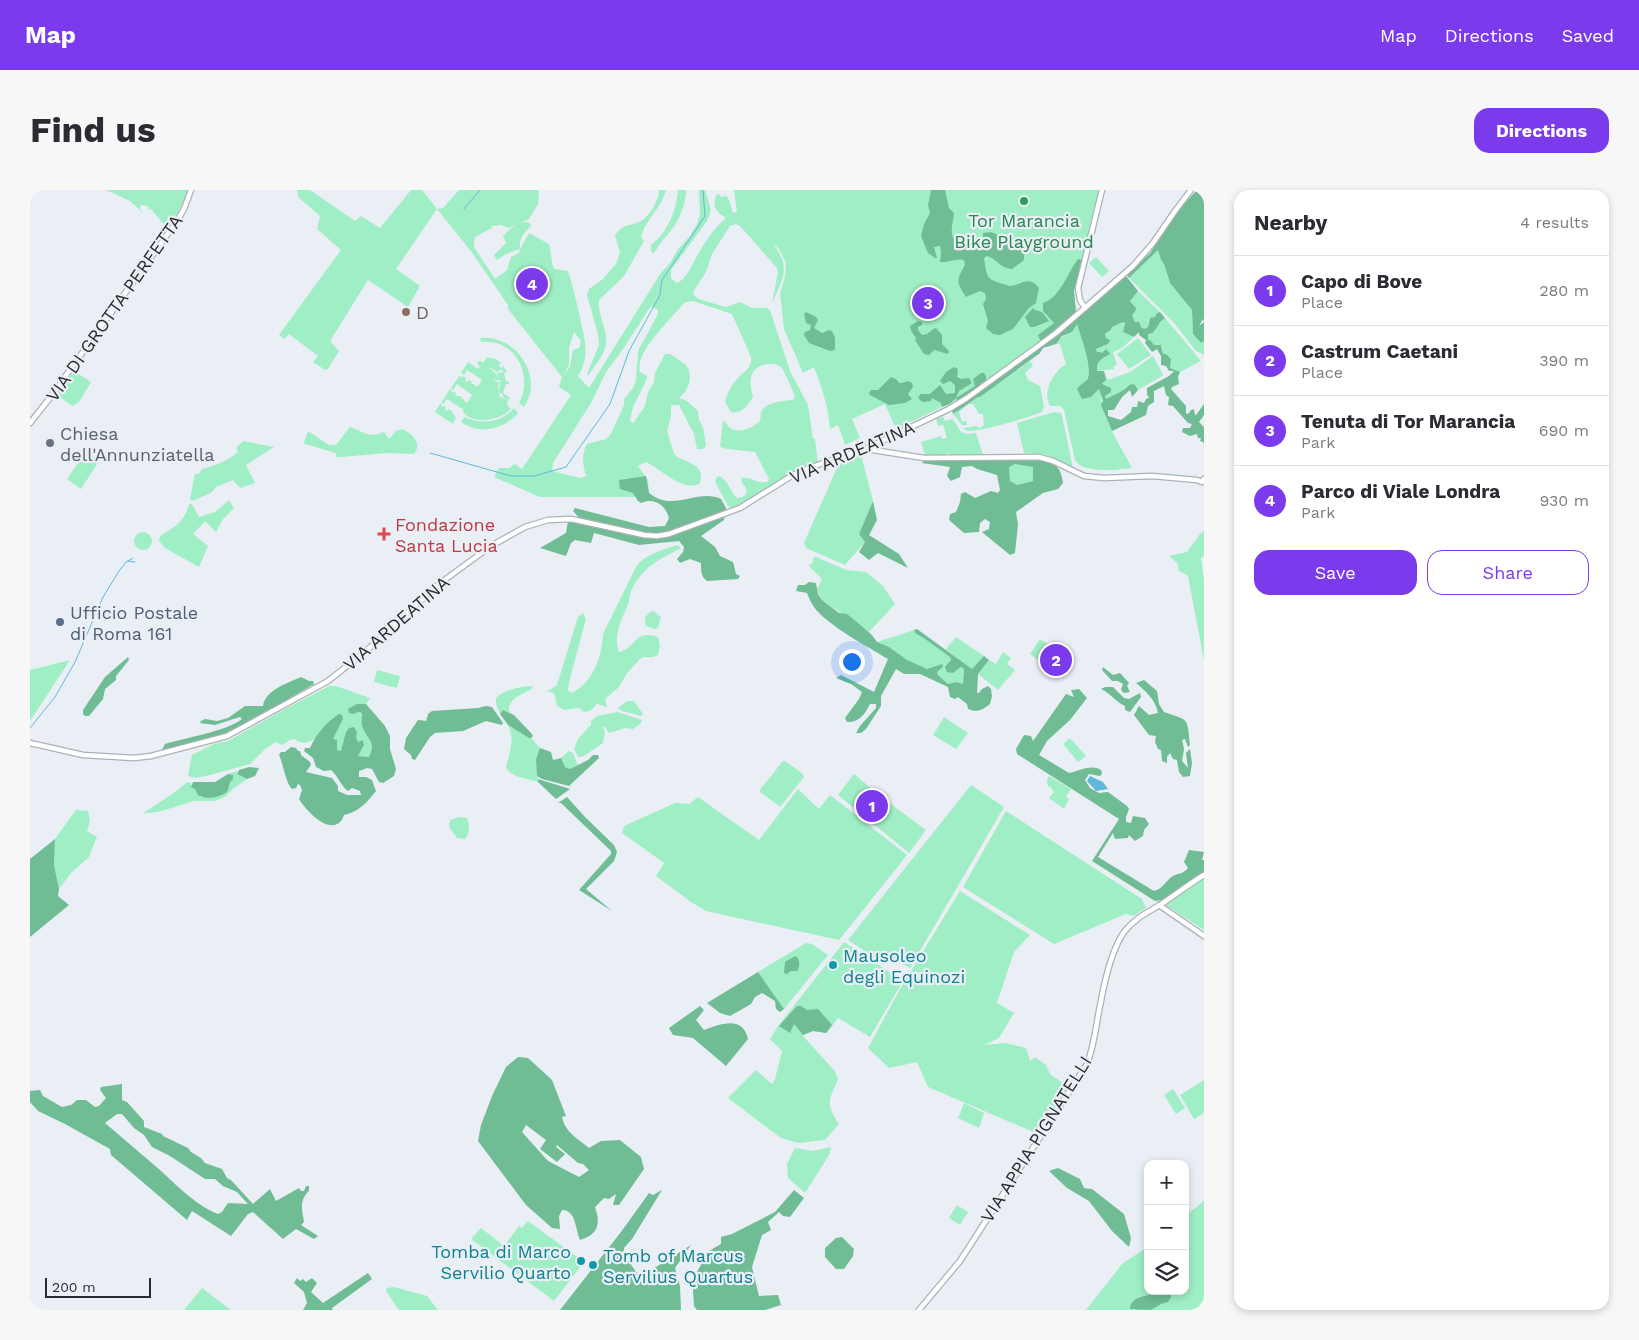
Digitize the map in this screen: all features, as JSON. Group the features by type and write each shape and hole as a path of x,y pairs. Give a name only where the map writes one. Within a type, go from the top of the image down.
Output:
{"main road":[{"name":"VIA DI GROTTA PERFETTA","path":"30,423 177,221 191,190"},
{"path":"1086,308 1080,300 1078,288 1102,190"},
{"name":"VIA ARDEATINA","path":"30,743 78,754 134,758 151,756 227,736 328,681 366,651 439,584 490,546 525,526 548,520 571,520 644,535 657,536 669,534 743,506 804,470 869,448 949,409 967,398 1056,333 1141,257 1191,190"},
{"path":"869,448 924,458 1039,457 1053,461 1084,476 1104,478 1152,476 1203,480"},
{"name":"VIA APPIA PIGNATELLI","path":"919,1310 957,1265 1083,1071 1093,1046 1100,1001 1118,943 1134,921 1204,875"},
{"path":"1159,905 1204,936"}],"green space":[{"path":"106,190 188,190 179,211 161,238 166,227 151,209 149,210 148,206 141,205 140,209 144,214 130,201"},
{"path":"297,190 310,190 355,221 361,216 380,228 411,190 422,190 437,209 396,269 420,286 408,307 368,280 330,341 339,351 328,369 325,370 313,362 318,356 289,334 284,339 279,335 341,250 317,229 320,216 298,197"},
{"path":"459,190 539,190 538,204 529,219 519,223 530,223 531,226 522,236 520,249 529,233 549,244 555,269 568,271 585,340 584,361 578,376 589,388 660,274 690,236 697,224 700,214 699,190 705,190 711,210 707,221 671,270 671,279 677,283 686,276 709,237 725,219 715,207 717,194 721,197 726,196 733,213 737,212 734,190 1099,190 1074,291 1076,312 1042,341 965,396 896,429 885,404 852,419 860,438 845,445 838,425 830,429 824,397 814,367 803,373 784,329 780,294 786,263 779,249 772,243 782,259 784,273 772,303 778,272 777,268 740,226 736,224 730,226 712,254 706,272 693,292 694,295 698,299 726,307 740,302 752,308 766,308 770,310 790,371 808,405 818,464 791,474 733,509 728,506 715,482 717,477 723,478 737,498 743,497 747,493 741,478 763,482 767,482 769,479 755,452 720,447 723,421 731,429 746,429 760,421 761,411 765,407 777,402 793,400 795,397 782,368 775,364 766,364 757,368 752,374 750,383 753,397 749,403 741,411 731,412 725,402 727,396 730,388 749,367 751,357 732,314 693,301 682,305 655,337 643,355 640,372 647,376 647,379 633,407 630,420 632,423 634,422 645,406 648,392 654,382 655,373 665,354 670,354 685,364 689,370 689,384 679,398 687,401 698,411 706,446 703,449 697,449 694,434 679,405 671,405 671,417 667,431 674,454 693,464 700,471 700,483 694,486 680,483 646,462 638,466 648,480 649,493 653,497 540,497 494,477 499,468 509,468 515,464 522,469 571,395 559,387 562,377 508,309 508,305 470,250 437,209 443,208","holes":["519,224 503,236 506,243 494,255 497,260 506,254 520,249 519,253 511,257 507,270 495,279 474,247 475,237 492,228 492,226 501,225 509,228","651,306 658,310 658,314 638,351 636,380 633,388 624,399 624,405 611,434 606,439 587,444 583,460 586,476 581,478 552,471 553,463 591,403 606,372","574,332 581,341 579,348 573,350 570,366 563,377 569,364 569,348"]},
{"path":"659,190 666,190 661,203 643,231 641,237 644,241 624,276 599,300 606,342 602,355 588,376 587,374 599,345 598,334 587,295 589,289 603,279 616,264 620,253 615,235 624,227 643,220 650,213"},
{"path":"678,190 686,190 682,210 672,229 653,253 651,245 662,234 670,221"},
{"path":"931,190 945,190 949,208 954,213 952,232 957,243 963,244 976,238 983,241 983,233 991,232 1005,238 1028,240 1024,260 1012,269 1004,267 987,256 984,258 988,276 993,280 1010,286 1028,281 1039,288 1036,303 1029,308 1013,329 1000,335 993,334 986,328 988,321 983,304 986,299 985,293 980,291 966,297 958,281 965,265 964,260 940,262 940,246 934,247 937,258 928,253 921,236 924,224 930,213 928,205"},
{"path":"1197,190 1204,190 1204,321 1203,319 1199,326 1204,322 1204,341 1201,343 1193,334 1192,310 1170,283 1158,250 1129,278 1127,275 1150,253 1182,206"},
{"path":"1158,250 1170,283 1192,310 1193,334 1201,343 1204,341 1204,355 1196,351 1175,324 1129,278"},
{"path":"1096,257 1109,271 1102,277 1089,263"},
{"path":"1078,259 1082,260 1074,291 1076,312 1042,341 1038,335 1054,323 1043,311 1043,303 1059,291"},
{"path":"1126,276 1138,291 1130,301 1136,308 1132,315 1135,322 1139,322 1144,329 1148,327 1150,318 1155,317 1157,313 1160,312 1165,318 1153,333 1148,334 1148,340 1154,345 1161,345 1163,354 1166,354 1171,359 1170,368 1180,372 1178,377 1179,384 1171,389 1186,406 1186,413 1188,414 1194,409 1196,415 1204,404 1204,415 1199,422 1204,427 1204,444 1200,441 1201,438 1198,438 1197,434 1190,436 1182,432 1183,428 1190,428 1192,424 1188,423 1173,406 1168,405 1169,397 1166,395 1164,386 1154,391 1154,402 1148,406 1146,415 1112,431 1101,405 1103,401 1099,389 1091,397 1082,399 1077,389 1088,378 1089,373 1085,350 1077,324 1072,332 1062,336 1056,344 1043,348 1040,353 980,397 953,414 952,410 1019,363","holes":["1123,322 1125,323 1123,332 1134,337 1139,332 1139,335 1146,340 1145,343 1152,352 1157,349 1161,356 1161,365 1166,366 1169,371 1174,371 1169,376 1147,388 1149,398 1144,403 1138,401 1137,407 1132,407 1131,412 1121,420 1108,416 1108,410 1114,410 1122,397 1130,390 1132,397 1138,390 1135,385 1131,384 1106,399 1105,396 1111,392 1111,388 1102,384 1106,380 1104,371 1097,371 1097,364 1110,354 1106,349 1102,353 1097,352 1096,349 1108,344 1110,340 1106,338 1105,334 1112,327"]},
{"path":"1138,291 1160,312 1155,317 1149,319 1148,327 1144,329 1139,323 1135,322 1132,315 1135,306 1130,301"},
{"path":"1033,308 1042,312 1049,321 1030,327 1025,317"},
{"path":"806,312 818,320 814,328 822,333 829,330 832,331 835,338 835,350 830,351 809,343 804,335 805,332 810,330 811,325 806,323 804,314"},
{"path":"1165,318 1201,361 1180,372 1170,368 1171,359 1163,354 1162,346 1154,345 1148,340 1148,334 1153,333"},
{"path":"918,321 922,322 918,330 922,335 936,328 942,335 942,344 949,351 948,354 934,350 929,355 924,354 915,340 916,338 910,326"},
{"path":"1123,322 1125,323 1123,332 1134,337 1122,348 1113,352 1117,365 1113,366 1114,369 1097,371 1097,363 1108,355 1103,352 1097,353 1096,349 1105,345 1109,339 1106,338 1105,334 1111,331 1112,327"},
{"path":"1078,324 1082,337 1089,373 1086,380 1077,389 1082,398 1093,395 1099,389 1109,424 1132,468 1101,470 1079,464 1075,460 1064,410 1060,406 1050,406 1048,401 1047,395 1050,383 1057,372 1066,364 1060,344 1056,344"},
{"path":"480,338 493,339 505,343 523,359 529,370 531,383 530,395 524,407 519,403 524,381 523,370 518,360 512,352 503,346 493,342 481,342"},
{"path":"1138,338 1151,355 1129,369 1117,354"},
{"path":"1153,356 1162,376 1138,390 1137,388 1126,387 1106,399 1102,385 1106,380 1105,373 1108,380 1130,372"},
{"path":"486,357 496,359 501,363 499,366 501,368 503,366 507,372 504,373 509,384 506,384 503,393 510,398 509,400 503,397 499,392 500,395 498,396 508,400 507,405 511,409 500,416 487,420 473,419 463,412 464,410 447,399 443,404 441,403 450,389 452,390 451,393 453,391 456,393 455,395 462,397 467,403 472,395 457,384 453,390 451,388 460,375 461,378 463,376 466,378 465,381 469,380 472,382 471,384 475,384 474,386 478,386 482,380 467,370 464,375 461,373 468,362 478,369 480,366 477,364 479,361 482,363 486,360","holes":["488,366 497,372 502,369 503,372 497,373 499,379","495,380 500,380 499,392 499,382"]},
{"path":"1030,361 1033,366 1025,373 1028,380 1040,386 1044,406 1042,412 984,429 970,431 963,428 976,426 980,428 984,425 983,414 979,414 973,404 969,404 959,412 962,422 966,421 967,425 962,425 953,414"},
{"path":"954,367 958,369 957,377 961,379 969,378 972,383 959,391 956,398 950,404 942,407 941,403 932,398 931,401 923,402 920,400 918,397 921,394 930,394 940,385 946,394 955,393 955,385 950,381 943,384 940,381 946,372"},
{"path":"74,371 91,382 79,402 72,406 57,395"},
{"path":"984,373 986,381 957,401 956,398 975,386 973,379"},
{"path":"891,377 899,383 908,381 912,383 913,387 908,394 912,399 905,403 889,405 870,395 871,390 878,390"},
{"path":"440,404 442,405 441,407 444,405 445,410 447,411 448,409 453,412 452,414 455,414 454,416 456,417 453,424 435,412"},
{"path":"514,408 518,413 499,427 483,429 468,426 461,422 464,417 484,422 497,420"},
{"path":"1054,412 1061,413 1073,468 1046,455 1024,453 1017,423"},
{"path":"943,416 945,421 953,419 961,432 967,434 976,433 983,455 954,455 946,453 945,456 925,455 921,442 941,436 942,439 947,438 943,425 938,426 936,419"},
{"path":"350,427 369,435 384,432 389,439 396,431 402,429 415,439 417,443 416,450 414,454 386,453 336,457 336,453 305,444 304,442 308,431 329,445 336,445"},
{"path":"243,441 274,447 246,465 255,483 240,488 233,480 216,487 211,493 192,501 190,499 195,474 199,474 202,469 221,463 234,455 238,452 236,448"},
{"path":"86,451 99,461 81,489 67,479"},
{"path":"861,455 873,501 859,534 865,542 845,565 806,548 804,543 840,461"},
{"path":"925,459 1044,460 1058,468 1063,483 1058,489 1043,493 1016,512 1018,524 1015,553 1010,555 982,532 989,529 990,522 985,519 980,523 979,532 964,533 949,520 950,514 956,512 961,494 965,492 975,498 991,491 998,493 1000,490 997,475 972,466 962,467 960,477 951,481 947,476 950,467 922,463","holes":["1015,464 1033,467 1033,481 1017,485 1010,481 1009,467"]},
{"path":"1015,464 1034,467 1033,481 1017,485 1010,481 1009,466"},
{"path":"646,476 649,493 658,499 676,501 712,496 721,499 726,508 724,520 701,536 715,547 720,556 733,562 736,574 740,576 738,579 707,581 702,575 701,563 690,559 680,563 677,559 683,552 684,547 679,541 639,545 594,533 591,543 575,540 571,543 566,556 540,548 566,533 568,521 582,521 573,511 575,508 649,527 665,526 669,518 665,509 659,503 646,501 641,503 633,493 620,489 619,480"},
{"path":"229,500 234,508 223,519 216,532 205,521 193,534 208,546 199,567 165,548 159,541 160,536 182,520 189,504 192,504 199,517 215,512"},
{"path":"873,501 877,520 869,535 899,554 908,568 878,553 869,560 859,552 865,542 859,534"},
{"path":"1204,531 1204,556 1201,558 1204,581 1204,660 1188,576 1178,570 1178,564 1169,556 1187,552"},
{"path":"143,532 149,535 152,541 149,547 143,550 137,547 134,541 137,535"},
{"path":"678,545 681,548 653,564 636,582 631,591 617,635 619,652 625,650 644,635 658,637 660,645 658,655 640,659 627,673 619,687 605,699 607,707 597,704 590,711 584,712 579,708 564,710 557,706 554,693 546,691 557,685 578,617 583,613 586,619 569,682 568,690 571,693 579,689 591,676 601,651 603,634 637,565 650,555"},
{"path":"814,556 846,570 866,572 883,586 895,604 869,632 822,600 817,590 822,579 808,565 812,564"},
{"path":"809,582 816,583 818,594 822,600 839,613 847,614 872,635 877,642 889,647 907,660 927,669 942,664 943,667 937,674 948,684 956,682 963,684 964,669 961,667 953,673 947,672 945,667 951,660 950,657 915,633 914,630 917,629 972,669 984,656 989,660 978,674 977,693 988,686 991,689 992,696 990,704 980,710 968,709 967,704 958,697 955,699 950,697 948,687 920,674 904,674 896,669 881,696 881,706 866,729 861,733 856,733 876,708 876,704 870,704 864,714 855,721 847,722 845,718 862,692 851,684 836,678 841,675 874,692 888,659 828,621 814,607 807,593 796,591 798,585 805,585"},
{"path":"652,611 661,617 658,628 655,629 646,626 645,623 646,617"},
{"path":"914,630 915,633 950,657 953,673 961,667 964,669 963,684 956,682 948,684 937,674 938,671 915,665 877,642"},
{"path":"956,637 984,656 972,670 946,649"},
{"path":"1040,639 1060,652 1049,668 1030,654"},
{"path":"1003,652 1011,658 1007,664 1015,670 998,690 978,674 989,660 996,664"},
{"path":"128,657 129,660 116,676 116,680 105,689 103,699 89,716 85,716 83,710 105,677"},
{"path":"70,660 30,721 30,670"},
{"path":"1103,667 1113,675 1120,673 1129,683 1127,686 1130,692 1124,693 1121,690 1123,684 1118,681 1112,681 1102,670"},
{"path":"377,670 400,676 397,688 374,682"},
{"path":"301,677 313,681 314,684 237,729 214,738 161,751 165,744 216,731 235,723 242,719 240,717 215,725 200,723 205,719 217,721 228,718 245,706 263,706 272,691"},
{"path":"1144,680 1157,691 1159,704 1164,712 1186,721 1190,745 1188,747 1185,739 1182,740 1184,749 1182,761 1188,768 1186,753 1190,749 1192,763 1190,776 1183,777 1179,772 1177,760 1173,759 1170,753 1167,757 1167,763 1162,761 1161,750 1158,749 1155,742 1156,736 1149,735 1134,715 1139,706 1149,715 1158,713 1150,697 1136,683"},
{"path":"329,686 336,686 370,698 366,704 357,704 353,714 362,713 362,726 372,747 369,757 358,756 364,745 363,740 358,742 356,737 345,738 341,751 337,750 333,739 343,719 334,717 312,741 306,743 295,739 282,745 276,742 265,749 250,764 196,778 188,776 192,755 214,744 228,741"},
{"path":"532,686 533,688 511,702 509,710 511,713 503,710 500,714 496,698 512,689"},
{"path":"1113,687 1124,698 1129,699 1140,693 1141,697 1130,712 1125,710 1125,706 1101,689"},
{"path":"1079,689 1087,698 1070,720 1047,741 1039,755 1069,773 1089,768 1101,770 1102,774 1100,776 1089,774 1085,780 1090,788 1099,793 1108,792 1127,806 1129,809 1126,822 1131,823 1133,816 1145,818 1149,824 1144,830 1143,836 1135,841 1129,835 1128,838 1115,839 1113,833 1098,857 1154,891 1160,889 1173,876 1188,868 1184,862 1189,850 1204,852 1202,860 1204,860 1204,872 1164,900 1155,901 1092,861 1119,819 1017,754 1016,749 1024,735 1031,736 1033,741 1066,694 1074,697 1071,690"},
{"path":"627,701 634,701 643,714 641,716 622,711 618,708"},
{"path":"357,704 366,704 385,726 390,736 390,749 396,769 394,776 383,783 379,782 372,769 367,768 359,771 359,777 366,777 372,780 376,791 358,809 344,815 341,821 335,825 329,825 311,814 299,799 302,790 300,785 298,784 296,788 292,789 286,778 279,755 291,747 296,748 310,762 311,765 306,772 332,778 338,786 338,791 347,795 361,795 360,791 352,788 348,791 331,770 324,771 316,767 313,758 304,751 305,748 310,748 322,729 339,714 342,715 343,719 333,739 337,740 337,750 341,751 346,732 349,728 354,727 357,732 358,742 363,740 364,745 358,756 369,757 372,747 362,726 362,713 349,713 348,709"},
{"path":"492,707 503,723 502,725 486,721 463,731 435,733 430,737 415,760 404,749 406,738 418,720 426,721 428,714 432,711"},
{"path":"503,710 514,715 533,736 529,738 508,725 500,714"},
{"path":"618,712 642,720 633,729 625,728 609,733 603,727 605,733 603,743 584,756 578,757 574,749 578,739 591,725 591,721 597,716"},
{"path":"944,717 968,733 956,749 933,735"},
{"path":"508,725 531,738 540,748 536,759 538,782 515,775 506,767 511,740"},
{"path":"1070,738 1086,756 1078,762 1063,744"},
{"path":"540,748 551,752 553,760 561,758 565,767 570,769 588,760 593,755 598,755 599,758 569,786 537,776 536,759"},
{"path":"569,751 573,753 578,765 570,769 565,767 561,758"},
{"path":"783,761 803,774 804,777 780,807 759,791"},
{"path":"249,767 259,768 255,776 247,779 237,774 239,770"},
{"path":"237,771 237,774 247,779 220,799 214,801 193,801 162,811 142,814 187,782 191,783 191,785 230,786 233,775 228,774"},
{"path":"228,774 233,775 233,779 227,792 220,796 213,798 202,797 191,787 193,782 215,782"},
{"path":"854,774 881,797 926,830 909,853 838,795"},
{"path":"1049,776 1071,789 1066,796 1069,799 1064,809 1049,798 1054,792 1050,786 1048,787 1047,780"},
{"path":"538,779 570,789 556,799 538,782"},
{"path":"971,785 1004,807 910,968 884,953 880,961 848,940"},
{"path":"798,789 819,809 830,795 907,855 839,940 706,911 656,876 664,863 622,833 624,826 675,803 689,804 698,797 759,840"},
{"path":"567,797 614,845 617,852 614,861 586,889 612,911 579,890 611,854 611,851 561,803 558,803"},
{"path":"76,810 88,811 90,821 87,831 97,837 89,857 71,873 59,889 54,865 55,839"},
{"path":"1006,811 1142,899 1146,908 1133,916 1126,914 1054,944 963,887"},
{"path":"459,817 467,818 468,821 469,832 465,839 457,838 449,827 450,820"},
{"path":"55,839 54,865 59,889 58,896 69,905 30,937 30,859"},
{"path":"1204,878 1204,930 1167,906 1168,901"},
{"path":"960,891 1030,935 1014,952 997,1003 1014,1013 999,1038 984,1045 1006,1043 1026,1048 1030,1061 1035,1057 1046,1065 1050,1074 1070,1088 1038,1134 928,1087 917,1062 889,1068 868,1048 900,989"},
{"path":"844,942 903,981 870,1037 838,1018 827,1033 813,1031 802,1035 834,1070 838,1079 832,1092 830,1106 839,1124 825,1140 798,1143 781,1138 728,1098 756,1070 772,1084 782,1051 770,1039 778,1026"},
{"path":"806,943 812,944 828,955 784,1009 758,972"},
{"path":"795,956 798,958 799,968 797,971 784,973 785,962"},
{"path":"758,972 784,1009 780,1012 776,1009 775,1001 762,993 755,997 751,1004 730,1016 720,1013 707,1003"},
{"path":"700,1006 704,1010 696,1020 704,1030 730,1023 736,1024 745,1031 748,1039 726,1066 693,1038 673,1035 669,1028"},
{"path":"797,1006 807,1010 818,1009 832,1025 826,1033 813,1031 803,1035 794,1024 790,1033 779,1026"},
{"path":"518,1057 528,1058 552,1080 566,1116 562,1117 566,1127 572,1135 589,1148 601,1141 620,1140 641,1157 644,1169 619,1205 613,1205 616,1194 609,1199 604,1198 595,1207 598,1224 594,1232 586,1238 580,1240 573,1216 567,1211 562,1210 559,1216 560,1229 552,1228 526,1205 478,1141 481,1125 506,1067","holes":["526,1125 546,1140 540,1149 557,1162 565,1154 556,1147 557,1145 589,1170 579,1177 548,1161 522,1132"]},
{"path":"1204,1080 1204,1113 1194,1119 1180,1095"},
{"path":"122,1084 122,1100 127,1102 144,1121 144,1127 188,1148 205,1163 222,1169 227,1178 253,1204 270,1189 276,1201 299,1188 301,1191 304,1191 306,1186 309,1186 309,1191 302,1202 304,1222 301,1225 318,1236 314,1239 296,1229 283,1239 253,1212 248,1214 231,1236 192,1211 187,1220 111,1155 110,1149 38,1111 30,1102 30,1091 40,1090 43,1096 62,1107 71,1105 77,1100 86,1100 95,1107 99,1106 106,1098 100,1090 101,1087","holes":["117,1114 122,1114 134,1128 144,1135 152,1147 170,1156 205,1179 215,1179 223,1186 237,1192 248,1204 228,1203 222,1212 218,1214 200,1204 105,1123"]},
{"path":"1173,1089 1185,1108 1176,1114 1164,1095"},
{"path":"964,1103 984,1113 979,1128 958,1118"},
{"path":"831,1147 829,1155 805,1193 788,1178 787,1164 795,1148 813,1151"},
{"path":"1058,1168 1080,1179 1084,1188 1092,1189 1124,1214 1131,1238 1129,1247 1112,1231 1089,1201 1067,1188 1049,1171"},
{"path":"662,1190 632,1239 624,1248 624,1254 638,1275 645,1274 691,1245 675,1268 680,1286 681,1310 560,1310 649,1193 653,1195"},
{"path":"794,1190 804,1198 790,1217 783,1216 779,1212 768,1222 771,1230 762,1235 752,1267 759,1296 778,1295 781,1305 765,1310 697,1310 694,1306 694,1277 709,1251 721,1244 721,1237 732,1234 775,1212"},
{"path":"1204,1201 1204,1310 1086,1310 1123,1263 1144,1250 1144,1295 1189,1295 1189,1213"},
{"path":"957,1205 968,1212 960,1225 949,1218"},
{"path":"528,1221 584,1262 554,1301 471,1239 481,1228 504,1246 519,1226 522,1228"},
{"path":"842,1237 854,1249 853,1256 844,1269 836,1269 825,1257 825,1248 836,1238"},
{"path":"368,1273 372,1279 332,1308 333,1310 303,1310 307,1303 304,1292 294,1283 297,1278 300,1281 303,1279 306,1282 312,1278 317,1283 311,1292 323,1303"},
{"path":"394,1287 427,1296 438,1310 399,1310 386,1291 387,1288"},
{"path":"202,1288 231,1310 184,1310"},
{"path":"1148,1295 1171,1295 1171,1297 1168,1302 1151,1310 1130,1309 1133,1301"}],"water":[{"path":"1090,776 1103,782 1108,789 1096,791 1087,781"}],"waterway":[{"path":"464,209 480,190"},
{"path":"430,453 511,476 534,476 566,467 610,404 629,351 660,295 662,280 705,216 703,190"},
{"path":"128,561 133,558"},
{"path":"30,728 55,697 75,662 103,597 119,571 127,561 135,562"}],"place":[{"name":"Tor Marancia Bike Playground","path":"1024,201"},
{"name":"Parco di Viale Londra","path":"532,284"},
{"name":"Tenuta di Tor Marancia","path":"928,303"},
{"name":"D","path":"406,312"},
{"name":"Chiesa dell'Annunziatella","path":"50,443"},
{"name":"Fondazione Santa Lucia","path":"384,534"},
{"name":"Ufficio Postale di Roma 161","path":"60,622"},
{"name":"Castrum Caetani","path":"1056,660"},
{"name":"Capo di Bove","path":"872,806"},
{"name":"Mausoleo degli Equinozi","path":"833,965"},
{"name":"Tomba di Marco Servilio Quarto","path":"581,1261"},
{"name":"Tomb of Marcus Servilius Quartus","path":"593,1265"}]}
